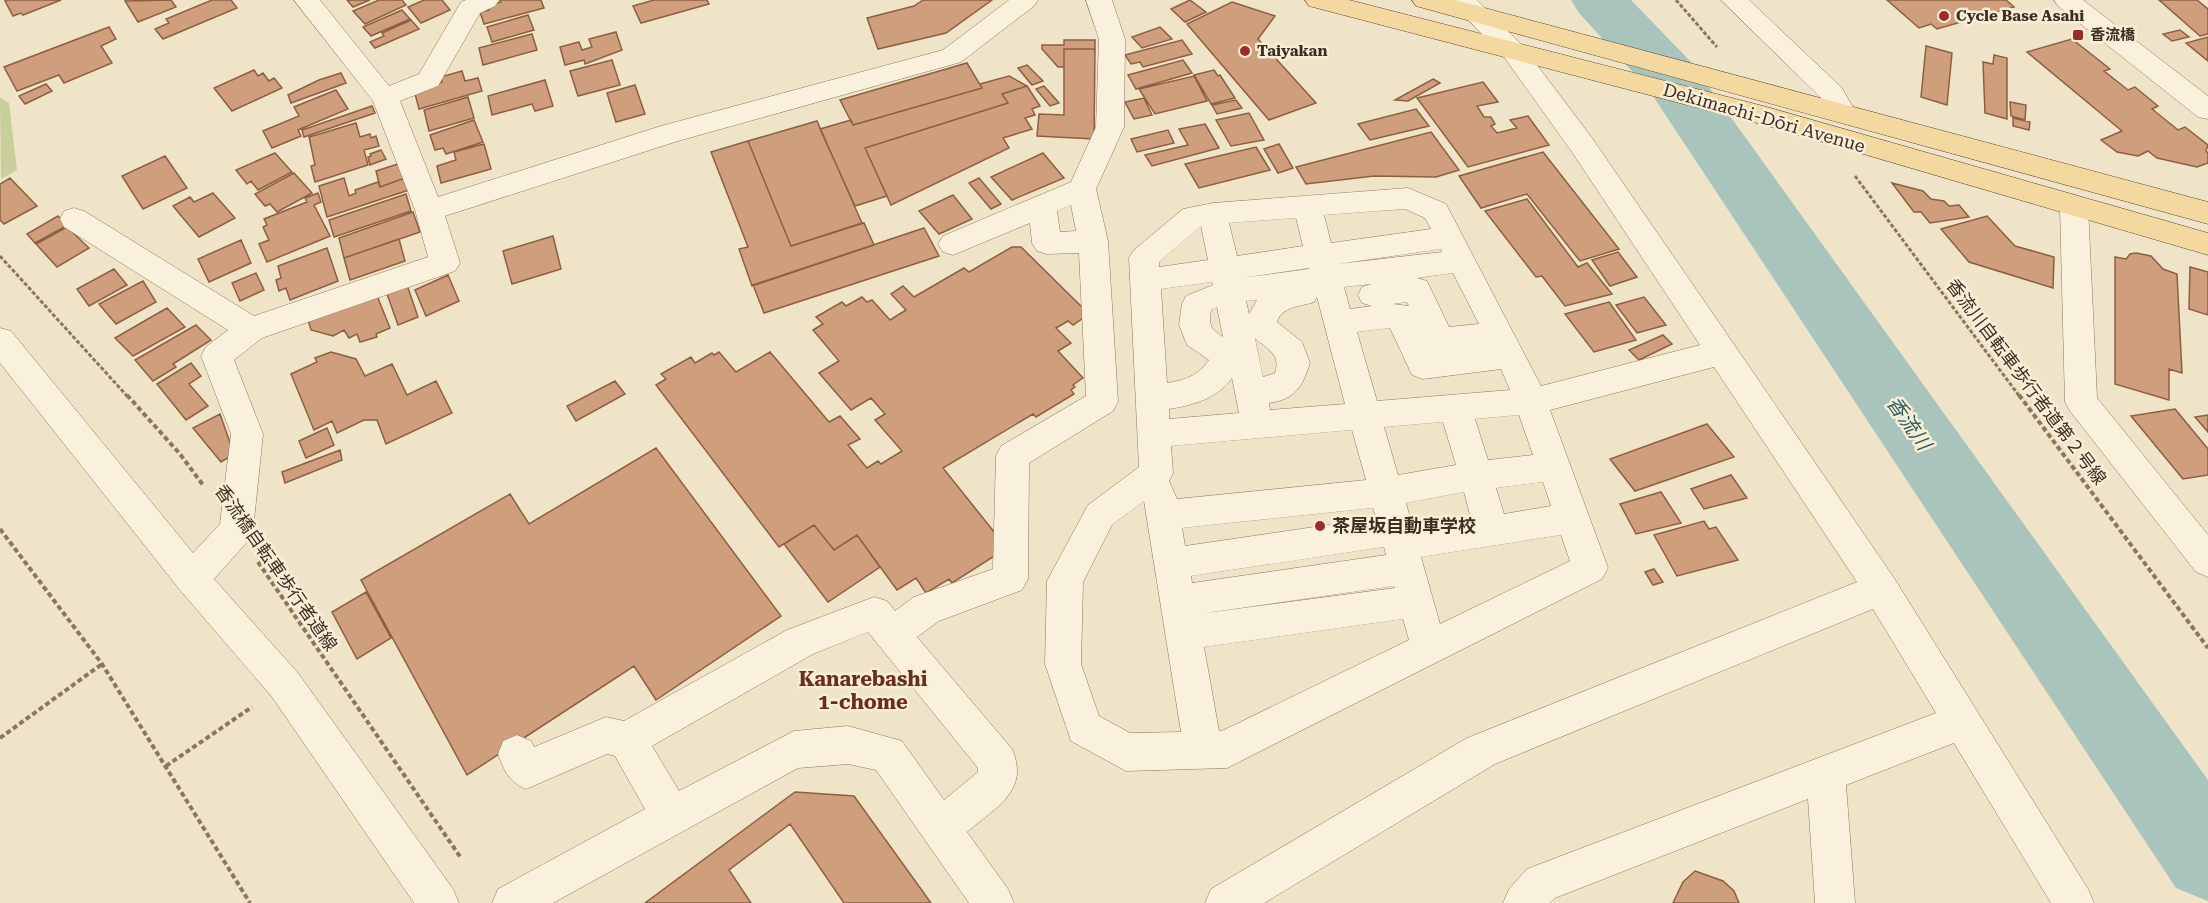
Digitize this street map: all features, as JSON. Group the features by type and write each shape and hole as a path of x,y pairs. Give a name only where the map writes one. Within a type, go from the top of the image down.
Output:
{"main road":[{"name":"Dekimachi-Dōri Avenue","path":"1318,0 1739,84 2208,213"},
{"path":"1425,0 1468,6"},
{"name":"Dekimachi-Dōri Avenue","path":"1522,40 1549,61 1767,116 2074,207 2208,244"}],"street":[{"path":"192,579 236,530 247,434 217,356 250,329 445,263 429,210 385,97 377,90 307,0"},
{"path":"385,97 429,80 470,8 486,0"},
{"path":"429,210 671,133 952,56 1025,0"},
{"path":"892,634 927,609 1010,579 1013,456 1102,402 1094,241 1082,189 1110,127 1112,39 1099,0"},
{"path":"1734,0 1833,94 1842,111"},
{"path":"2067,0 2208,110"},
{"path":"1468,6 1522,40 1582,145 1881,589 2074,903"},
{"path":"953,244 1082,189"},
{"path":"1156,473 1100,515 1065,581 1063,664 1084,728 1126,752 1203,750 1227,749 1590,568 1530,401 1505,345 1436,211 1408,198 1192,216 1144,258 1156,473 1203,750"},
{"path":"1042,206 1047,243 1094,241"},
{"path":"1307,207 1430,648"},
{"path":"2074,207 2081,402 2208,561"},
{"path":"1213,214 1242,342 1257,424"},
{"path":"74,219 250,329"},
{"path":"1152,398 1193,392 1211,382 1222,371 1275,300 1330,289 1455,249"},
{"path":"1145,280 1227,281 1330,289 1399,315 1423,366 1505,345"},
{"path":"1227,281 1197,304 1194,326 1198,336 1291,351 1294,363 1288,381 1274,390 1251,392"},
{"path":"1148,331 1194,326"},
{"path":"0,340 192,579 285,685 438,903"},
{"path":"1154,434 1530,401 1570,393 1722,352"},
{"path":"1455,406 1492,531"},
{"path":"1163,515 1386,492 1475,476 1553,467"},
{"path":"1257,506 1270,588"},
{"path":"1181,617 1406,561 1492,531 1572,518"},
{"path":"1172,563 1264,550 1406,561"},
{"path":"1181,617 1270,588 1406,561"},
{"path":"1225,903 1481,751 1881,589"},
{"path":"627,741 800,642 874,613 998,762 997,781 941,828"},
{"path":"1542,896 1826,774 1963,722"},
{"path":"517,754 526,770 606,735 627,741 671,816"},
{"path":"512,903 794,750 848,745 888,754 994,903"},
{"path":"1826,774 1835,903"}],"path":[{"path":"1676,0 1739,84"},
{"name":"香流川自転車歩行者道第２号線","path":"1822,132 2208,648"},
{"name":"香流橋自転車歩行者道線","path":"0,256 180,454 236,530 465,865"},
{"path":"0,530 102,664 250,903"},
{"path":"0,738 102,664"},
{"path":"166,766 285,685"}],"green space":[{"path":"0,98 9,103 17,170 1,179"}],"building":[{"path":"61,0 23,15 21,13 13,16 5,1"},
{"path":"171,0 176,7 138,22 125,1"},
{"path":"212,0 231,0 237,8 163,39 155,29 169,23 166,19"},
{"path":"347,0 370,0 353,7"},
{"path":"379,0 402,0 406,5 365,24 353,11"},
{"path":"424,0 442,0 450,10 421,23 408,7"},
{"path":"500,0 541,0 544,8 484,24 480,12 489,10 487,5 501,2"},
{"path":"654,0 707,0 709,4 641,23 633,6"},
{"path":"923,0 992,0 946,33 878,49 867,18 914,6"},
{"path":"1190,0 1206,12 1185,22 1171,9"},
{"name":"Cycle Base Asahi","path":"1887,0 2006,0 2014,7 1937,29 1931,24 1919,28"},
{"path":"2159,0 2197,0 2208,9 2208,34 2200,36"},
{"path":"1232,2 1275,16 1258,39 1316,103 1269,120 1187,24"},
{"path":"402,10 410,19 371,36 363,27"},
{"path":"528,15 534,30 492,42 487,27"},
{"path":"411,20 419,29 375,48 370,42 384,36 382,33"},
{"path":"109,27 116,39 101,46 112,63 64,83 59,75 17,91 4,67"},
{"path":"1160,27 1172,39 1142,48 1132,37"},
{"path":"2180,30 2189,37 2172,41 2163,34"},
{"path":"616,32 622,50 585,64 584,60 565,65 560,47 579,42 582,50 592,47 589,39"},
{"path":"532,34 537,50 483,65 479,48"},
{"path":"2208,37 2208,61 2186,43"},
{"path":"2072,39 2110,69 2104,71 2128,90 2135,87 2158,106 2152,109 2178,130 2185,127 2208,145 2206,151 2208,163 2197,167 2157,158 2148,151 2138,156 2117,152 2101,140 2122,131 2027,52"},
{"path":"1064,40 1095,40 1095,49 1064,49 1064,67 1058,67 1042,49 1042,45 1064,45"},
{"path":"1182,40 1192,54 1143,67 1140,62 1131,64 1125,55"},
{"path":"1926,46 1952,53 1947,105 1921,97"},
{"path":"1064,49 1095,49 1094,139 1037,136 1039,114 1064,115"},
{"path":"1994,55 2007,58 2007,119 1985,113 1983,62 1993,64"},
{"path":"612,60 620,85 578,96 570,71"},
{"path":"1183,60 1192,73 1136,89 1128,75"},
{"path":"967,63 982,88 853,125 840,100"},
{"path":"1027,65 1043,81 1032,85 1018,68"},
{"path":"254,70 258,76 263,73 269,81 274,78 282,88 232,111 214,88"},
{"path":"1214,70 1218,76 1220,75 1235,98 1211,104 1194,75"},
{"path":"462,71 465,81 478,78 482,91 419,109 414,90 442,82 441,77"},
{"path":"341,73 346,83 291,103 288,95 319,80"},
{"path":"1009,76 1027,86 1002,94 1008,103 865,148 887,196 855,206 820,129 851,120 853,125 982,88 980,84"},
{"path":"1194,76 1207,101 1155,114 1139,89"},
{"path":"1433,79 1440,83 1408,101 1395,100"},
{"path":"545,80 553,106 535,111 532,104 492,115 488,96"},
{"path":"1483,82 1498,102 1477,106 1484,117 1491,117 1495,124 1491,126 1497,133 1517,128 1510,120 1528,116 1549,145 1468,167 1417,98"},
{"path":"46,84 52,91 25,104 19,96"},
{"path":"635,85 645,114 616,122 607,93"},
{"path":"1027,86 1040,106 1032,109 1035,115 1025,118 1032,129 1003,138 1009,148 891,205 865,148 1008,103 1002,94"},
{"path":"1044,86 1059,103 1050,106 1036,89"},
{"path":"336,90 348,109 298,130 301,136 272,148 263,131 299,116 294,107"},
{"path":"468,97 474,118 429,131 424,110"},
{"path":"1144,98 1152,115 1134,119 1125,102"},
{"path":"1236,100 1242,108 1217,114 1212,105"},
{"path":"2010,102 2026,105 2025,120 2011,116"},
{"path":"372,106 375,113 304,137 302,130"},
{"path":"1416,109 1429,126 1370,140 1358,124"},
{"path":"1249,113 1264,140 1231,146 1216,120"},
{"path":"2013,118 2030,122 2029,130 2013,126"},
{"path":"474,120 483,142 446,154 443,148 435,150 430,135"},
{"path":"817,121 862,223 791,246 748,141"},
{"path":"356,123 360,137 370,134 371,138 376,136 379,146 364,150 368,165 315,182 311,166 315,165 309,137"},
{"path":"1205,124 1219,148 1152,166 1145,155 1188,145 1179,129"},
{"path":"1168,130 1174,143 1137,152 1131,139"},
{"path":"1431,132 1459,170 1436,177 1374,176 1306,184 1296,167"},
{"path":"748,141 791,246 864,223 874,245 752,286 739,249 748,247 711,152"},
{"path":"484,144 491,169 441,183 437,166 456,160 454,152"},
{"path":"1279,144 1293,168 1278,173 1264,149"},
{"path":"1256,147 1270,170 1199,188 1185,164"},
{"path":"381,150 386,159 370,165 368,157 371,156 370,154"},
{"path":"1543,152 1619,249 1580,261 1527,194 1481,208 1459,176"},
{"path":"275,153 292,172 258,190 251,181 247,184 236,170"},
{"path":"1043,153 1064,178 1012,200 991,177"},
{"path":"165,156 187,188 143,209 122,176"},
{"path":"401,163 405,178 380,187 376,171"},
{"path":"294,173 312,193 277,212 270,204 265,206 255,194"},
{"path":"10,178 37,206 4,224 0,220 0,184"},
{"path":"344,178 349,196 356,193 355,190 378,182 380,187 405,178 409,190 327,217 319,186"},
{"path":"979,178 1001,204 991,209 969,183"},
{"path":"1892,183 1923,191 1931,199 1944,201 1949,206 1959,205 1969,217 1930,223 1921,212 1914,212"},
{"path":"213,193 235,218 199,237 173,206 190,197 194,202"},
{"path":"318,193 321,202 314,205 330,236 267,262 259,244 269,240 263,227 267,225 264,219 307,202 305,198"},
{"path":"406,194 411,211 334,237 329,220"},
{"path":"953,195 972,219 939,234 919,211"},
{"path":"1527,199 1578,267 1587,263 1612,294 1565,306 1542,276 1536,277 1485,211"},
{"path":"413,212 420,232 344,258 339,238"},
{"path":"58,216 68,225 35,243 27,234"},
{"path":"1987,216 2015,246 2054,257 2053,288 1969,262 1941,229"},
{"path":"67,227 89,248 57,267 36,244"},
{"path":"924,228 939,256 764,313 753,285"},
{"path":"553,236 561,269 512,284 503,251"},
{"path":"399,239 405,261 350,280 344,258"},
{"path":"241,240 251,263 209,282 198,259"},
{"path":"1012,247 1021,247 1086,311 1086,316 1073,325 1068,321 1056,328 1071,343 1058,351 1083,378 1073,385 1075,387 1071,390 1074,394 1036,417 1033,414 943,468 1007,548 952,583 949,579 926,593 916,578 897,590 857,535 834,550 814,525 779,547 656,385 666,379 661,374 691,357 695,363 712,353 714,355 719,352 736,372 770,352 829,422 840,416 860,439 848,445 867,468 878,461 881,464 902,451 875,420 885,414 871,398 851,410 819,373 839,361 813,330 823,324 816,317 842,302 846,306 862,297 867,302 872,300 890,320 906,310 891,294 903,286 914,297 964,268 969,272"},
{"path":"327,248 338,281 290,300 286,288 279,291 276,280 281,278 278,266"},
{"path":"1618,252 1637,277 1610,286 1592,260"},
{"path":"2130,254 2151,256 2163,269 2177,274 2182,373 2169,369 2169,400 2115,384 2115,257 2126,259"},
{"path":"2190,267 2208,272 2208,315 2189,309"},
{"path":"114,269 127,285 89,306 77,289"},
{"path":"256,273 264,290 240,301 232,283"},
{"path":"448,275 459,301 426,316 415,290"},
{"path":"143,281 156,302 116,324 99,304"},
{"path":"407,285 418,317 398,325 387,294"},
{"path":"376,293 390,328 376,334 377,337 360,342 357,334 349,338 344,330 333,336 311,330 308,320"},
{"path":"1644,297 1666,325 1637,333 1616,305"},
{"path":"1609,302 1636,340 1594,352 1565,314"},
{"path":"167,308 185,327 133,356 115,338"},
{"path":"196,325 211,340 173,364 176,367 153,381 135,360"},
{"path":"1663,335 1672,344 1639,360 1629,350"},
{"path":"331,352 356,359 365,376 392,364 407,395 436,381 452,413 386,444 377,420 364,420 337,433 332,421 314,430 291,374 317,362 315,358"},
{"path":"191,363 201,376 189,384 208,406 186,420 157,384"},
{"path":"615,381 625,394 576,421 567,406"},
{"path":"2175,409 2208,449 2208,475 2183,479 2131,416"},
{"path":"220,414 234,454 221,462 193,428"},
{"path":"2208,415 2208,432 2195,417"},
{"path":"1707,424 1734,457 1635,491 1610,459"},
{"path":"327,428 334,445 306,458 299,441"},
{"path":"656,448 781,616 656,700 634,666 467,775 361,580 510,494 529,524"},
{"path":"340,450 342,460 285,483 282,472"},
{"path":"1731,475 1747,498 1704,509 1691,489"},
{"path":"1661,492 1681,523 1636,534 1620,504"},
{"path":"1704,521 1709,529 1716,527 1738,560 1677,576 1654,535"},
{"path":"814,525 834,550 857,535 880,567 828,602 784,544"},
{"path":"1654,569 1663,582 1653,585 1645,572"},
{"path":"366,592 391,638 357,659 332,612"},
{"path":"795,792 854,796 931,903 844,903 790,824 729,870 751,903 645,903"},
{"path":"1695,871 1723,881 1734,891 1739,903 1673,903 1683,882"}],"waterway":[{"name":"香流川","path":"1599,0 1670,76 2208,856"}],"place":[{"name":"Cycle Base Asahi","path":"1944,16"},
{"name":"香流橋","path":"2078,35"},
{"name":"Taiyakan","path":"1245,51"},
{"name":"茶屋坂自動車学校","path":"1320,526"}],"district":[{"name":"Kanarebashi 1-chome","path":"863,690"}]}
